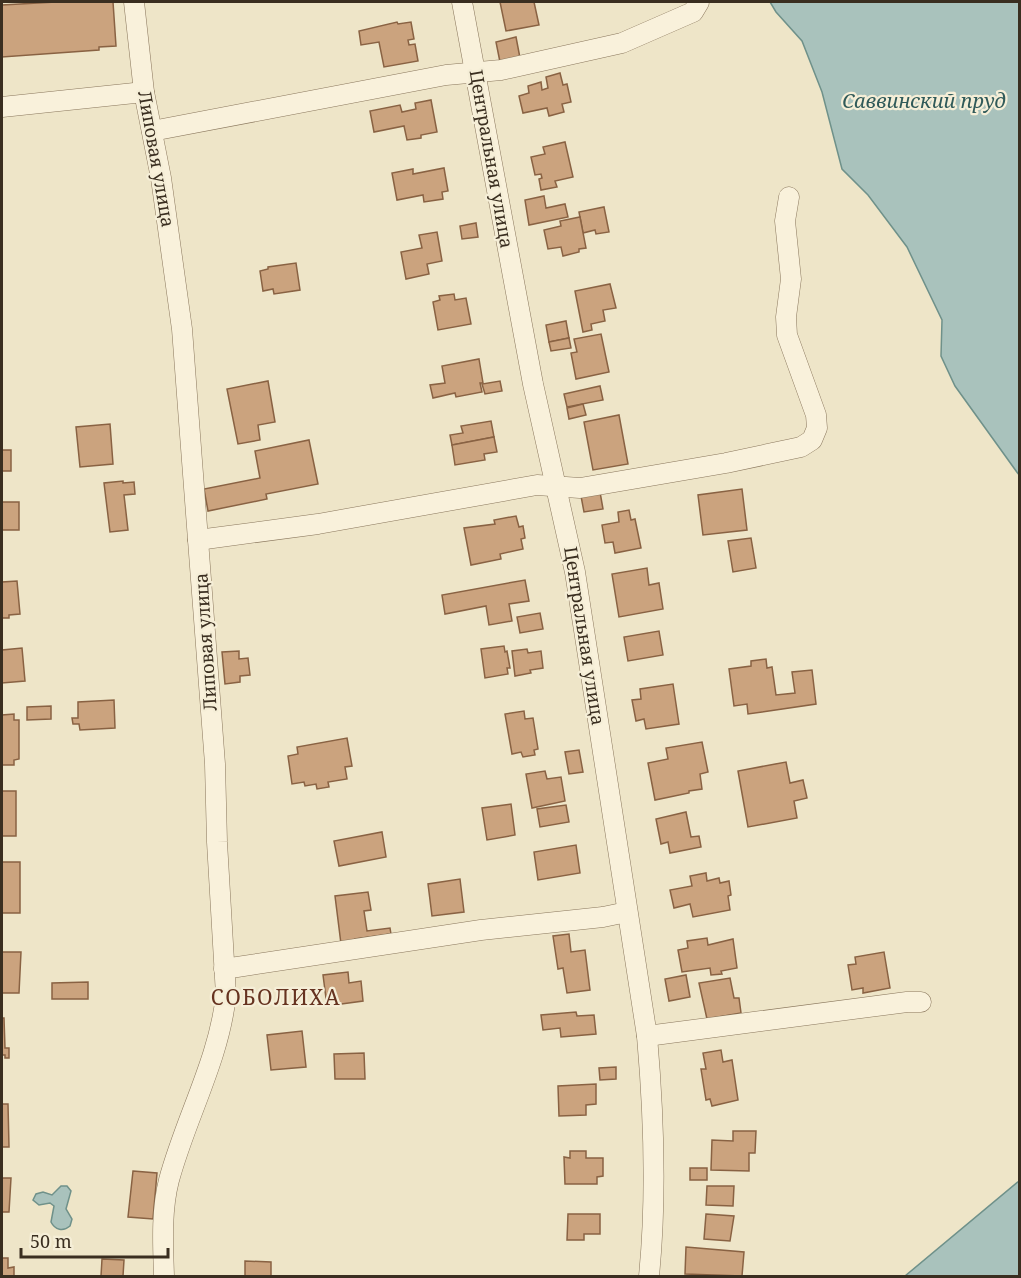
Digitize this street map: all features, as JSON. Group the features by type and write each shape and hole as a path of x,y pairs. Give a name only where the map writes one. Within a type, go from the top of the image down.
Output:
{"street":[{"name":"Липовая улица","path":"134,2 144,92 161,178 182,329 215,764 216,842 226,995 224,1016 206,1078 169,1181 165,1208 164,1276"},
{"name":"Центральная улица","path":"462,2 533,384 575,572 647,1036 653,1110 654,1169 649,1276"},
{"path":"152,131 446,75 501,70 621,43 693,12 699,2"},
{"path":"2,107 144,92"},
{"path":"198,540 318,524 537,485 580,488 726,463 801,447 812,440 817,428 816,415 787,335 786,317 791,279 785,221 789,197"},
{"path":"224,969 469,932 627,912"},
{"path":"647,1036 921,1002"}],"water":[{"name":"Саввинский пруд","path":"770,2 1019,2 1019,475 955,386 941,356 942,320 907,247 868,195 842,169 822,92 802,41"},
{"path":"1019,1181 1019,1276 905,1276"},
{"path":"61,1186 67,1186 71,1191 66,1209 72,1219 70,1226 59,1229 51,1222 54,1206 50,1203 39,1205 33,1200 36,1194 43,1192 52,1195"}],"building":[{"path":"113,2 116,46 99,47 99,50 2,57 2,5"},
{"path":"500,2 534,2 539,25 506,31"},
{"path":"397,22 398,24 411,22 414,39 408,40 409,45 415,44 418,61 384,67 379,42 361,45 359,31"},
{"path":"516,37 520,58 500,62 496,42"},
{"path":"560,73 563,85 567,84 571,102 562,104 564,112 549,116 547,108 523,113 519,96 529,93 528,86 541,82 542,90 548,88 546,77"},
{"path":"431,100 437,132 407,140 404,126 374,132 370,111 400,105 402,112 416,109 415,103"},
{"path":"565,142 573,177 555,181 557,187 541,190 539,179 542,178 541,174 535,175 531,157 545,154 543,147"},
{"path":"444,168 448,191 442,192 443,199 424,202 423,195 397,200 392,173 413,169 413,174"},
{"path":"544,196 546,208 565,204 568,217 529,225 525,200"},
{"path":"604,207 609,232 596,234 595,230 583,233 579,212"},
{"path":"580,217 586,248 563,256 561,247 548,249 544,230 561,226 560,221"},
{"path":"476,223 478,237 462,239 460,226"},
{"path":"437,232 442,261 427,264 429,274 406,279 401,252 422,248 419,235"},
{"path":"296,263 300,290 274,294 273,289 263,291 260,271 268,267"},
{"path":"610,284 616,308 603,310 605,321 591,324 592,330 583,332 575,291"},
{"path":"454,294 455,300 466,298 471,324 438,330 433,302 440,300 439,296"},
{"path":"566,321 569,338 549,342 546,325"},
{"path":"601,334 609,372 576,379 571,353 577,352 574,339"},
{"path":"569,338 571,348 551,351 549,342"},
{"path":"479,359 483,383 480,383 482,392 456,397 455,393 433,398 430,385 445,383 442,366"},
{"path":"268,381 275,422 258,425 260,440 238,444 227,389"},
{"path":"500,381 502,391 485,394 482,384"},
{"path":"600,386 603,400 567,407 564,394"},
{"path":"583,404 586,415 569,419 567,408"},
{"path":"619,415 628,464 593,470 584,422"},
{"path":"491,421 494,437 452,445 450,435 463,433 461,426"},
{"path":"110,424 113,464 80,467 76,427"},
{"path":"494,437 497,452 484,454 485,460 455,465 452,445"},
{"path":"309,440 318,484 266,494 267,499 208,511 204,489 260,478 255,451"},
{"path":"2,450 11,450 11,471 2,471"},
{"path":"123,481 123,483 134,482 135,494 124,495 128,530 110,532 104,483"},
{"path":"742,489 747,530 703,535 698,495"},
{"path":"600,492 603,509 584,512 581,496"},
{"path":"2,502 19,502 19,530 2,530"},
{"path":"629,510 631,520 635,519 641,548 615,553 613,542 605,543 602,525 619,522 618,512"},
{"path":"516,516 519,527 523,526 525,538 521,539 523,549 500,554 501,559 471,565 464,528 495,524 494,520"},
{"path":"751,538 756,568 733,572 728,541"},
{"path":"647,568 649,585 659,583 663,609 619,617 612,574"},
{"path":"525,580 529,601 509,604 512,621 489,625 486,606 445,614 442,595"},
{"path":"17,581 20,614 2,618 2,582"},
{"path":"540,613 543,629 520,633 517,617"},
{"path":"659,631 663,655 628,661 624,637"},
{"path":"504,646 510,668 507,668 508,674 485,678 481,649"},
{"path":"22,648 25,681 2,683 2,650"},
{"path":"527,649 528,653 541,651 543,668 515,676 512,651"},
{"path":"239,651 239,659 248,658 250,675 240,676 240,682 225,684 222,652"},
{"path":"766,659 767,668 772,667 776,695 795,693 792,672 812,670 816,704 748,714 747,704 734,706 729,669 751,666 751,661"},
{"path":"673,684 679,724 646,729 644,719 636,721 632,700 641,699 640,689"},
{"path":"114,700 115,728 80,730 79,724 73,724 72,718 78,718 78,702"},
{"path":"51,706 51,719 27,720 27,707"},
{"path":"524,711 525,719 533,718 538,749 534,750 535,755 523,757 521,752 512,754 505,714"},
{"path":"14,714 14,720 19,720 19,759 14,760 14,765 2,765 2,715"},
{"path":"347,738 352,766 345,767 347,779 328,782 329,787 317,789 316,784 305,786 304,782 292,784 288,756 298,754 297,747"},
{"path":"702,742 708,772 700,774 702,789 655,800 648,763 668,759 666,748"},
{"path":"579,750 583,772 569,774 565,752"},
{"path":"786,762 790,783 803,780 807,798 794,801 797,818 748,827 738,771"},
{"path":"545,771 547,779 561,777 565,801 532,808 526,774"},
{"path":"2,791 16,791 16,836 2,836"},
{"path":"511,804 515,835 487,840 482,808"},
{"path":"566,805 569,822 540,827 537,809"},
{"path":"686,812 691,837 699,836 701,847 670,853 668,842 661,844 656,819"},
{"path":"382,832 386,857 339,866 334,841"},
{"path":"576,845 580,873 538,880 534,852"},
{"path":"2,862 20,862 20,913 2,913"},
{"path":"706,873 707,881 719,878 720,883 729,881 730,910 693,917 690,904 674,908 670,890 692,886 690,876"},
{"path":"460,879 464,912 432,916 428,884"},
{"path":"368,892 371,910 364,911 367,931 390,928 391,934 355,939 355,942 341,944 335,896"},
{"path":"569,934 571,952 585,950 590,990 567,993 563,968 558,969 553,936"},
{"path":"707,938 708,945 733,939 737,968 721,971 722,974 711,975 710,968 682,972 678,950 688,948 687,941"},
{"path":"2,952 21,952 19,993 2,993"},
{"path":"884,952 890,988 863,993 863,988 852,990 848,965 856,964 855,957"},
{"path":"348,972 349,983 361,981 363,1001 327,1006 323,975"},
{"path":"686,975 690,997 669,1001 665,979"},
{"path":"730,978 734,998 739,998 741,1013 707,1019 699,983"},
{"path":"88,982 88,999 52,999 52,983"},
{"path":"576,1012 577,1016 594,1015 596,1034 561,1037 560,1028 543,1030 541,1015"},
{"path":"2,1018 4,1018 5,1048 9,1048 9,1058 2,1055"},
{"path":"302,1031 306,1067 271,1070 267,1035"},
{"path":"721,1050 723,1062 732,1060 738,1100 712,1106 710,1099 706,1100 701,1069 706,1069 703,1053"},
{"path":"364,1053 365,1079 335,1079 334,1054"},
{"path":"616,1067 616,1079 600,1080 599,1068"},
{"path":"596,1084 596,1104 586,1105 586,1115 559,1116 558,1086"},
{"path":"2,1104 8,1104 9,1147 2,1147"},
{"path":"733,1131 756,1131 755,1153 749,1153 749,1171 711,1170 712,1140 733,1141"},
{"path":"570,1151 586,1151 586,1158 603,1158 603,1176 597,1177 597,1184 565,1184 564,1157 570,1158"},
{"path":"690,1168 707,1168 707,1180 690,1180"},
{"path":"133,1171 157,1173 153,1219 128,1217"},
{"path":"2,1178 11,1178 9,1212 2,1212"},
{"path":"707,1186 734,1186 733,1206 706,1205"},
{"path":"568,1214 600,1214 600,1234 584,1234 584,1240 567,1240"},
{"path":"706,1214 734,1216 730,1241 704,1239"},
{"path":"686,1247 744,1252 742,1276 685,1274"},
{"path":"2,1258 8,1258 8,1268 14,1267 14,1276 2,1276"},
{"path":"102,1259 124,1260 123,1276 101,1276"},
{"path":"245,1261 271,1262 271,1276 245,1276"}],"district":[{"name":"СОБОЛИХА","path":"276,998"}]}
